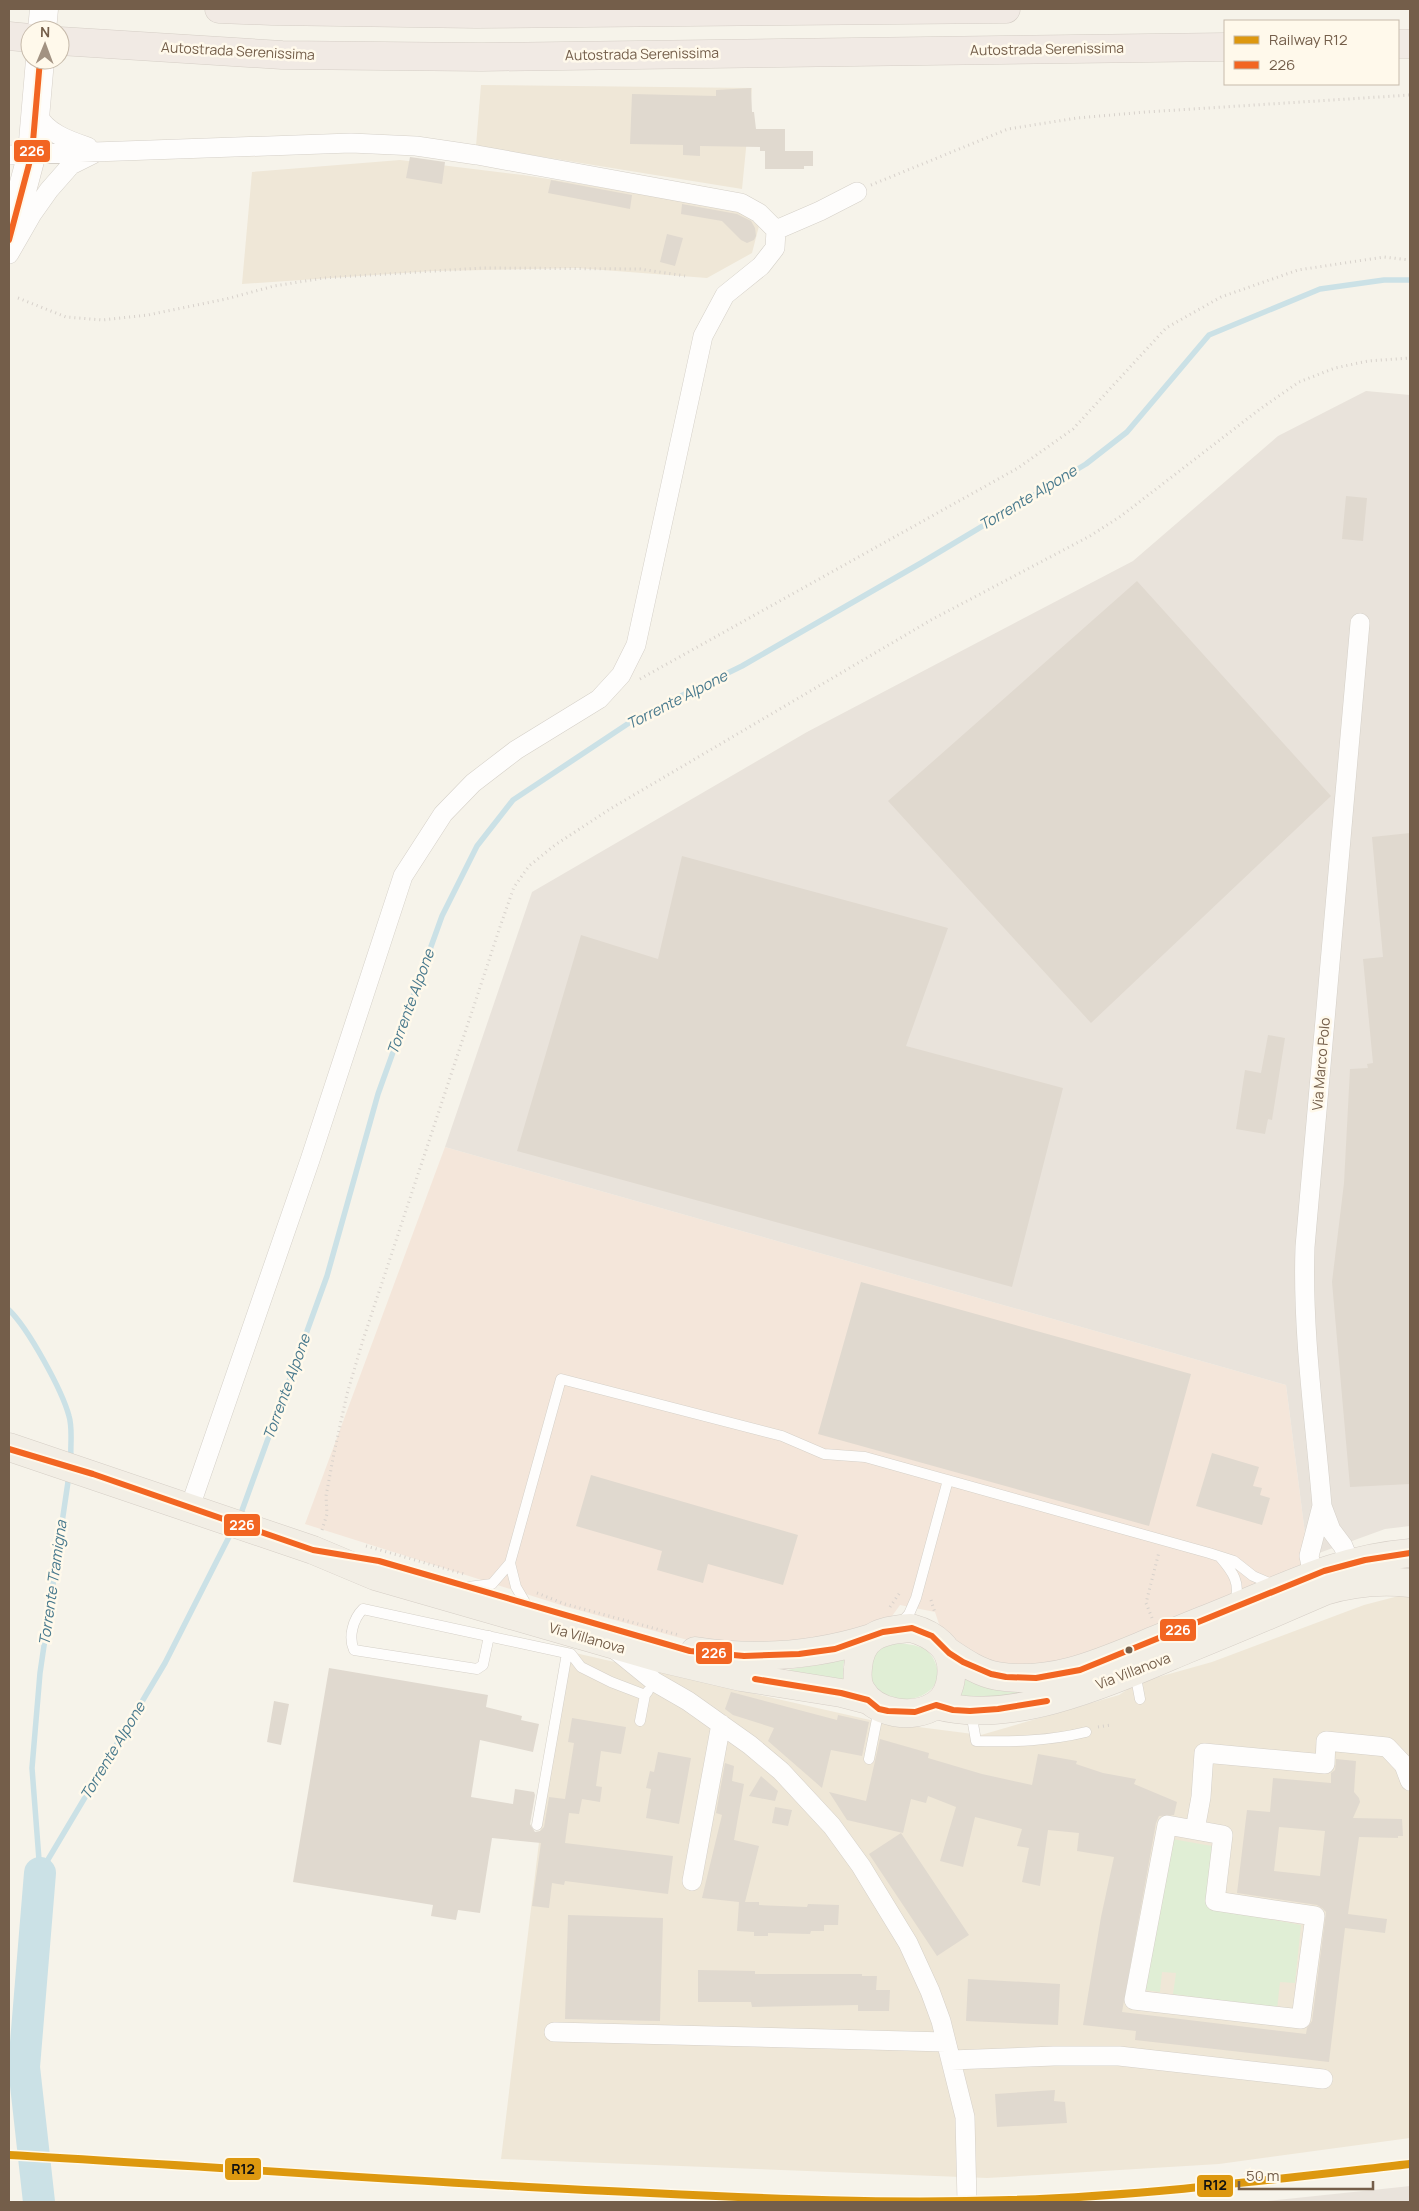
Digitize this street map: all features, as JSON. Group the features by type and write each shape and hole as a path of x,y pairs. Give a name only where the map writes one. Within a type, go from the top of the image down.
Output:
{"highway":[{"path":"219,9 272,12 486,14 1006,9"},
{"name":"Autostrada Serenissima","path":"70,42 282,55 482,57 1224,47"}],"main road":[{"name":"Via Villanova","path":"13,1449 216,1516 572,1648 619,1639 720,1655 803,1654 836,1648 884,1626"},
{"name":"Via Villanova","path":"303,1547 379,1561 530,1597 619,1639 682,1664 741,1677 841,1693 873,1704"},
{"name":"Via Villanova","path":"947,1651 985,1674 1025,1678 1058,1676 1122,1654 1313,1575 1370,1557 1410,1553"},
{"name":"Via Villanova","path":"936,1705 970,1712 1053,1700 1131,1672 1325,1591 1372,1581 1410,1583"},
{"path":"932,1625 947,1651 951,1666 949,1686 943,1698 936,1705 915,1712 888,1711 873,1704 858,1684 858,1661 862,1648 884,1626 911,1628 932,1625"}],"street":[{"path":"9,240 20,154 37,105 39,70"},
{"path":"37,105 42,123 62,138 101,151"},
{"path":"20,154 351,143 416,146 477,154 741,203 759,212 776,230 775,248 761,266 725,295 703,336 636,645 620,675 599,699 516,750 473,783 444,814 403,876 310,1160 190,1508"},
{"path":"9,254 32,214 71,165 101,151"},
{"path":"776,230 857,192"},
{"name":"Via Marco Polo","path":"1350,1563 1343,1546 1332,1530 1322,1506 1305,1311 1305,1246 1360,623"},
{"name":"Via Marco Polo","path":"1313,1575 1309,1556 1322,1506"},
{"path":"619,1639 650,1689 688,1701 750,1745 781,1771 832,1826 861,1866 908,1943 930,1991 946,2042 965,2117 967,2202"},
{"path":"682,1664 678,1680 679,1688 688,1701"},
{"path":"692,1881 722,1724"},
{"path":"1196,1830 1201,1797 1204,1753 1325,1764 1326,1741 1387,1747 1404,1765 1410,1781"},
{"path":"1167,1825 1196,1830 1223,1834 1215,1901 1315,1916 1301,2019 1134,2000 1167,1825"},
{"path":"554,2032 946,2042"},
{"path":"951,2060 1054,2056 1119,2056 1323,2079"}],"lane":[{"path":"469,1582 492,1584 510,1563 561,1379 782,1436 819,1453 865,1457 1219,1556 1234,1561 1262,1582 1284,1587"},
{"path":"884,1626 908,1614 916,1598 948,1480"},
{"path":"1219,1556 1235,1576 1238,1592 1234,1608"},
{"path":"510,1563 516,1587 530,1597"},
{"path":"916,1598 919,1618 932,1625"},
{"path":"489,1636 483,1666 477,1669 354,1650 350,1642 356,1616 363,1608 489,1636 572,1648"},
{"path":"572,1648 581,1667 610,1682 650,1689 640,1721"},
{"path":"537,1825 572,1648"},
{"path":"1131,1672 1140,1699"},
{"path":"869,1759 873,1704"},
{"path":"970,1712 976,1741 1020,1742 1056,1739 1086,1732"}],"path":[{"path":"857,192 1008,129 1077,118 1146,112 1410,95"},
{"path":"638,680 1018,468 1073,429 1166,328 1220,296 1298,270 1384,257 1410,260"},
{"path":"18,298 66,317 102,320 148,315 226,300 274,286 324,278 491,268 640,268 685,276"},
{"path":"303,1547 321,1533 326,1514 326,1496 334,1453 347,1394 363,1340 501,924 514,887 529,866 555,845 610,810 867,657 931,620 1090,536 1121,516 1260,409 1299,382 1334,368 1368,361 1410,358"},
{"path":"358,1544 469,1582"},
{"path":"1146,1603 1159,1551 1154,1550"},
{"path":"884,1626 901,1591"},
{"path":"530,1597 538,1595 683,1636"},
{"path":"930,1598 932,1625"}],"shaded area":[{"path":"481,85 752,88 742,189 476,146"},
{"path":"400,160 523,175 735,208 759,226 752,253 707,278 577,268 433,271 242,284 252,172"},
{"path":"1366,391 1410,395 1410,1526 1385,1529 1308,1557 1286,1385 445,1147 532,892 807,732 1133,561 1278,436"},
{"path":"445,1147 1286,1385 1308,1557 1307,1571 1048,1669 983,1662 946,1634 939,1624 935,1612 900,1605 892,1616 876,1627 809,1645 706,1645 567,1607 305,1524"},
{"path":"1410,1593 1410,2138 1219,2164 987,2178 501,2159 562,1650 879,1722 981,1735 1119,1695 1137,1683 1212,1662 1364,1605"},
{"path":"1410,2186 1410,2202 1258,2202 1401,2187"}],"green space":[{"path":"892,1643 917,1646 923,1648 932,1656 935,1662 937,1679 930,1690 917,1698 901,1699 885,1696 874,1686 870,1671 876,1649"},
{"path":"845,1659 843,1666 846,1681 782,1671"},
{"path":"963,1675 1050,1687 1010,1696 955,1700"},
{"path":"1172,1839 1212,1846 1206,1903 1214,1909 1301,1925 1295,1983 1280,1982 1277,2009 1173,1994 1176,1973 1162,1972 1160,1992 1145,1990"}],"building":[{"path":"751,88 752,112 754,112 756,129 785,129 785,151 813,151 813,166 804,166 804,169 765,169 765,151 760,151 760,147 700,146 700,156 683,155 683,145 630,144 632,94 716,96 716,90"},
{"path":"410,157 445,162 442,184 406,178"},
{"path":"551,180 632,195 630,209 548,193"},
{"path":"682,204 737,214 751,221 755,228 756,236 754,240 747,243 741,240 722,221 681,214"},
{"path":"667,234 683,238 675,266 660,262"},
{"path":"1346,496 1367,498 1363,541 1342,539"},
{"path":"1137,581 1331,796 1091,1023 888,801"},
{"path":"1410,833 1410,1484 1350,1487 1332,1282 1344,1183 1350,1069 1368,1068 1367,1064 1373,1063 1363,959 1383,957 1372,837"},
{"path":"682,856 948,928 906,1046 1063,1088 1012,1287 517,1151 581,935 658,959"},
{"path":"1268,1035 1285,1038 1272,1120 1268,1119 1265,1134 1236,1129 1245,1070 1261,1073"},
{"path":"861,1282 1191,1374 1149,1526 818,1434"},
{"path":"1212,1453 1259,1467 1253,1486 1262,1488 1260,1495 1270,1498 1262,1525 1196,1506"},
{"path":"591,1475 798,1535 783,1585 708,1564 703,1583 657,1570 662,1551 576,1526"},
{"path":"329,1668 488,1695 486,1707 522,1716 521,1720 539,1724 533,1752 480,1740 471,1797 513,1804 515,1789 534,1792 530,1824 535,1832 540,1831 544,1827 549,1797 565,1799 574,1743 568,1742 572,1718 626,1727 621,1754 601,1751 596,1786 602,1787 600,1802 582,1799 579,1814 569,1813 565,1843 673,1856 668,1894 565,1881 564,1885 552,1883 549,1908 532,1906 541,1843 492,1838 480,1913 458,1910 456,1920 431,1916 433,1905 293,1882"},
{"path":"731,1692 837,1720 838,1715 869,1722 862,1756 831,1750 822,1788 768,1741 774,1728 733,1715 725,1709"},
{"path":"274,1701 289,1704 281,1745 267,1742"},
{"path":"880,1739 929,1753 928,1758 982,1774 1032,1785 1038,1754 1077,1761 1076,1764 1103,1773 1136,1779 1134,1784 1177,1802 1174,1815 1159,1816 1156,1823 1122,2012 1306,2034 1307,2028 1312,2021 1326,1912 1317,1905 1237,1893 1247,1810 1270,1812 1273,1778 1331,1783 1331,1773 1335,1770 1336,1759 1356,1761 1354,1792 1360,1802 1353,1818 1402,1819 1403,1836 1398,1836 1398,1838 1359,1837 1348,1914 1387,1919 1385,1933 1345,1928 1329,2062 1135,2040 1136,2031 1083,2025 1101,1917 1114,1857 1077,1851 1079,1833 1048,1830 1040,1886 1022,1882 1029,1848 1017,1846 1022,1829 975,1817 963,1867 940,1861 956,1807 928,1796 926,1803 911,1799 903,1833 847,1820 829,1792 866,1801","holes":["1279,1827 1325,1831 1320,1876 1274,1871"]},
{"path":"658,1752 691,1758 679,1824 646,1818 651,1789 646,1788 650,1771 654,1772"},
{"path":"725,1763 734,1766 732,1781 744,1784 734,1840 759,1846 745,1902 759,1902 759,1905 807,1907 808,1904 839,1905 838,1925 824,1925 824,1931 811,1931 810,1934 768,1933 768,1936 754,1936 754,1932 737,1931 739,1902 702,1898 722,1815 716,1813"},
{"path":"761,1776 778,1791 775,1801 749,1796"},
{"path":"775,1807 792,1810 788,1826 772,1823"},
{"path":"901,1833 969,1935 937,1956 869,1854"},
{"path":"568,1915 663,1918 660,2021 565,2019"},
{"path":"698,1970 755,1971 755,1974 862,1974 862,1976 877,1976 876,1990 890,1990 889,2011 858,2011 858,2005 752,2007 751,2002 698,2002"},
{"path":"968,1979 1060,1984 1058,2025 966,2021"},
{"path":"1055,2090 1054,2101 1065,2102 1067,2123 997,2127 995,2094"}],"waterway":[{"name":"Torrente Alpone","path":"240,1516 327,1276 378,1094 442,916 477,846 513,800 638,717 742,666 921,563 1086,464 1127,432 1209,335 1320,289 1384,280 1410,280"},
{"name":"Torrente Tramigna","path":"9,1310 34,1345 52,1376 65,1405 71,1426 71,1459"},
{"name":"Torrente Tramigna","path":"40,1873 32,1768 40,1673 69,1475"},
{"name":"Torrente Alpone","path":"40,1873 165,1663 232,1531"},
{"name":"Torrente Alpone","path":"39,2202 24,2067 40,1873"}],"rail line":[{"name":"R12","path":"9,2155 570,2189 785,2199 875,2201 1010,2200 1110,2195 1410,2164"}],"transit line":[{"name":"226","path":"9,240 32,153 39,70"},
{"name":"226","path":"9,1449 93,1474 313,1550 379,1561 690,1651 744,1656 799,1654 835,1649 883,1632 912,1628 932,1636 949,1653 963,1662 991,1674 1006,1677 1036,1678 1080,1670 1324,1571 1365,1560 1410,1553"},
{"name":"226","path":"755,1679 841,1693 868,1700 879,1709 888,1711 915,1712 936,1705 953,1710 970,1711 998,1709 1047,1701"}]}
